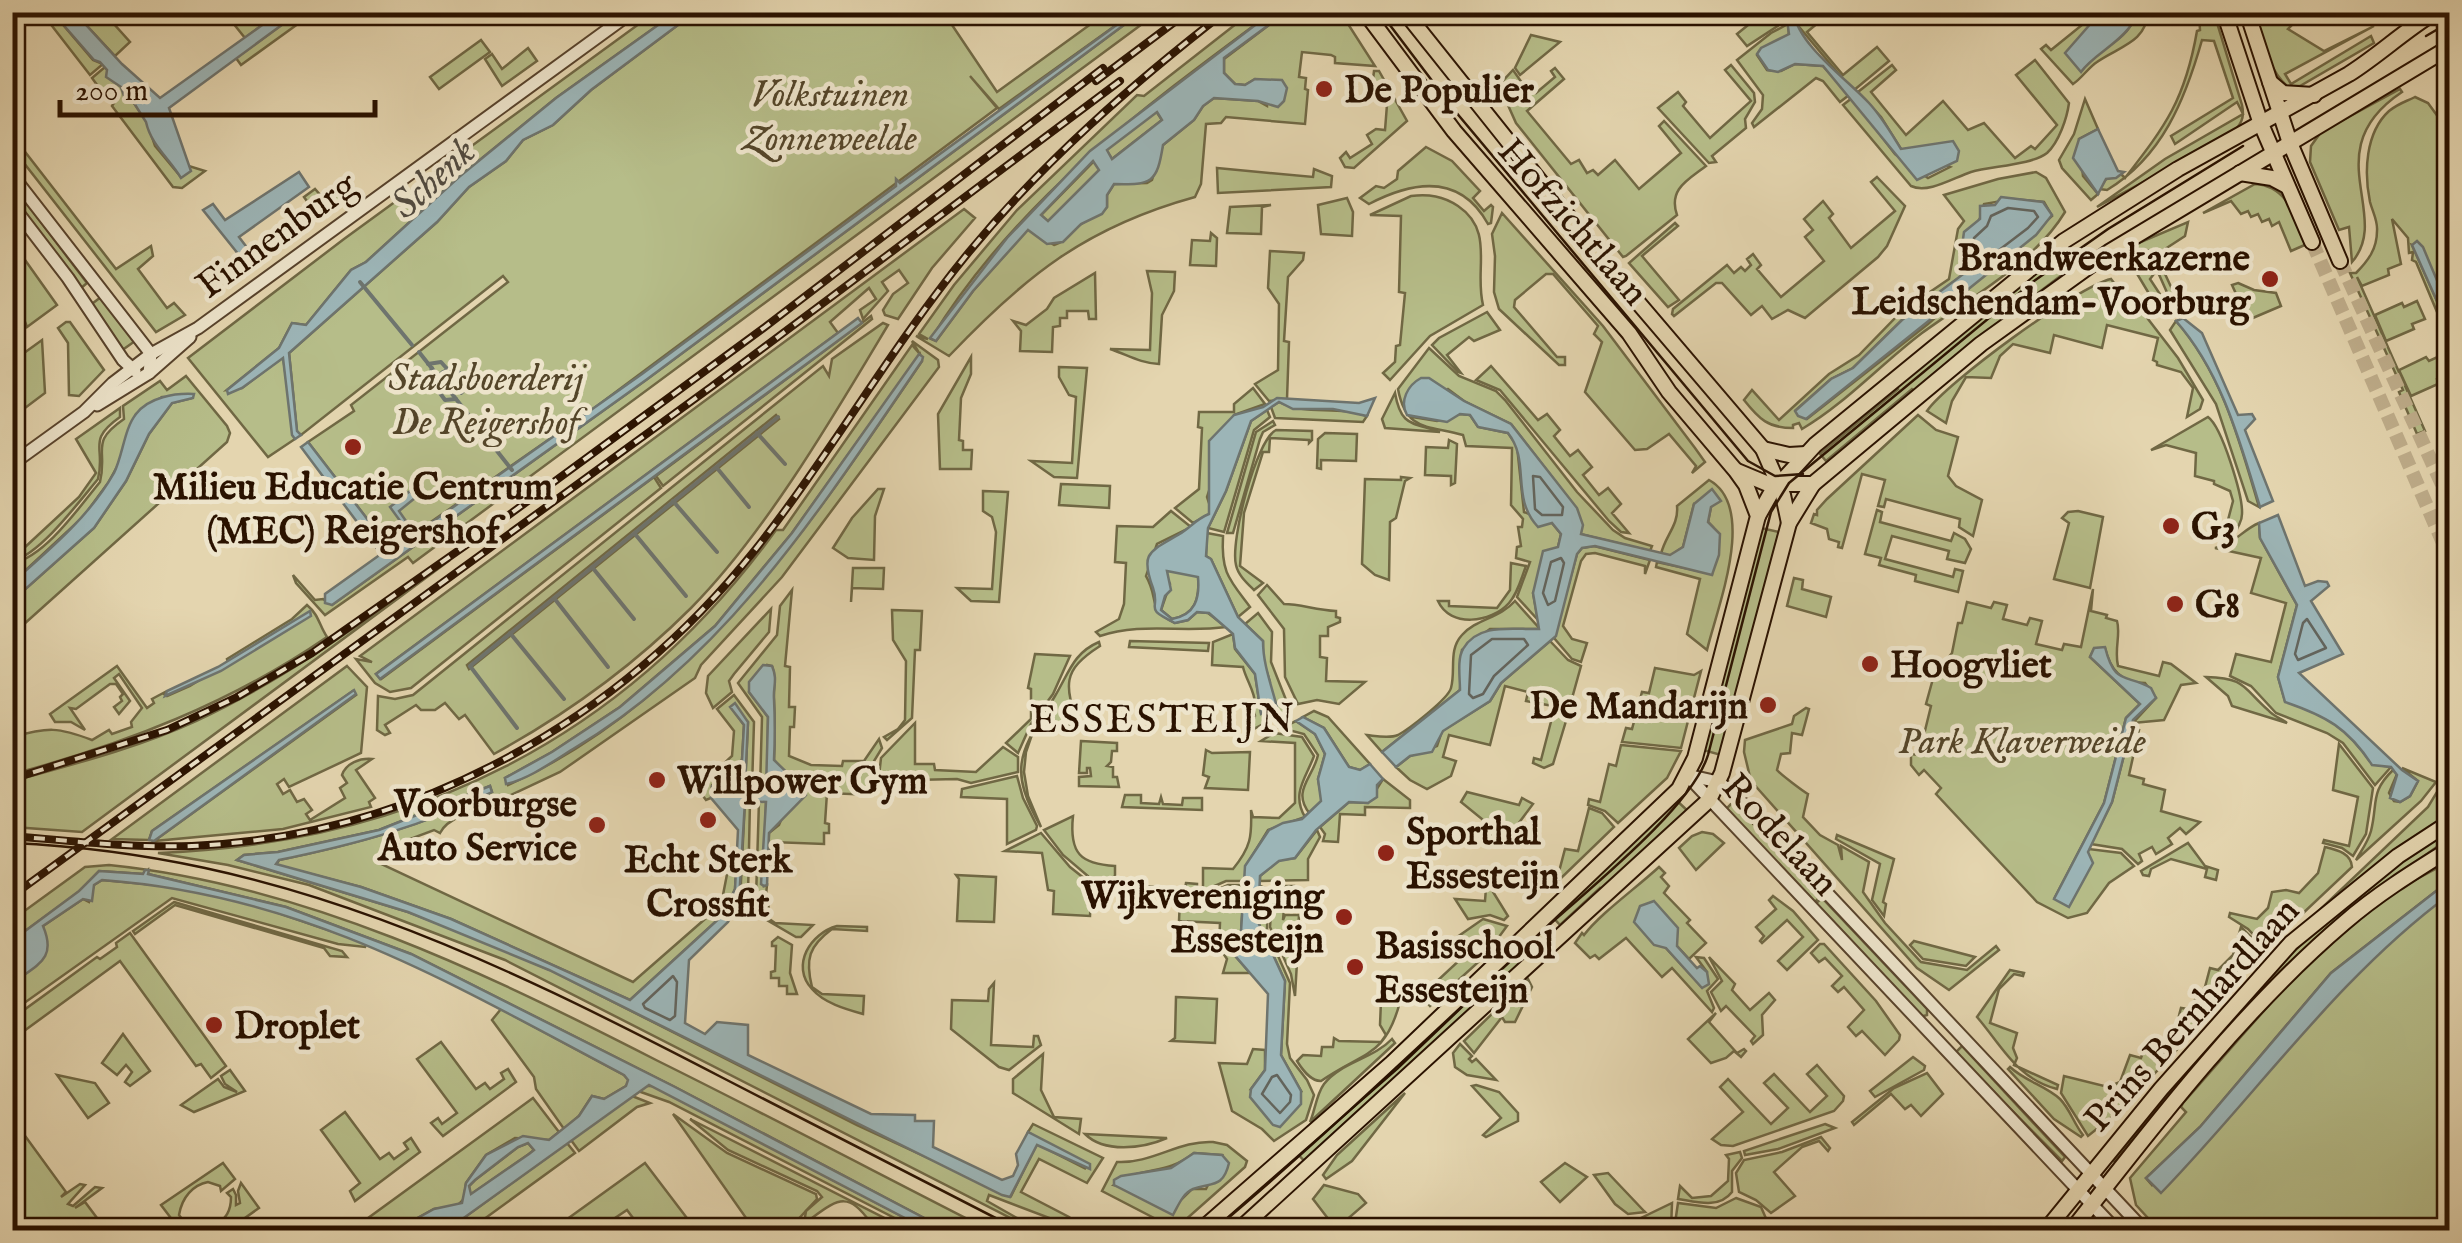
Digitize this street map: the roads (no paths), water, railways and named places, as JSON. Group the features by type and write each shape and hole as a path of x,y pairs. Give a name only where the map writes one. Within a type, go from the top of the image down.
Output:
{"main road":[{"name":"Hofzichtlaan","path":"1365,12 1454,131 1628,333 1669,392 1736,471 1758,516"},
{"name":"Hofzichtlaan","path":"1405,12 1618,279 1762,449 1779,485 1789,523"},
{"path":"2224,12 2264,131 2312,242"},
{"path":"2247,12 2278,112 2340,261"},
{"path":"2240,173 2278,112 2374,58 2398,36 2435,12"},
{"path":"1239,1230 1708,800 1718,782 1789,523 1814,484 1982,344 2109,252 2450,47"},
{"path":"2240,136 2249,118 2244,78"},
{"path":"2270,81 2283,93 2314,95"},
{"path":"1201,1230 1337,1113 1674,794 1687,775 1758,516 1806,454 2064,241 2178,169 2240,136 2264,131"},
{"path":"2309,132 2305,156 2311,176 2310,192"},
{"path":"2240,173 2272,178 2288,187"},
{"path":"1762,449 1806,454"},
{"path":"1736,471 1779,485 1814,484"},
{"name":"Prins Bernhardlaan","path":"2046,1230 2221,1020 2291,944 2398,856 2450,822"},
{"name":"Prins Bernhardlaan","path":"2072,1230 2273,990 2378,895 2450,849"}],"street":[{"name":"Finnenburg","path":"84,412 130,370 198,328 632,12"},
{"path":"12,176 152,354 149,373 130,370 68,278 12,206"},
{"name":"Finnenburg","path":"84,412 149,373 198,328"},
{"path":"12,464 84,412"},
{"name":"Rodelaan","path":"1687,775 1718,782 1731,791 2144,1230"},
{"name":"Rodelaan","path":"1687,775 2116,1230"}],"water":[{"path":"53,13 75,13 160,98 279,13 298,13 169,108 191,171 181,178 156,145 134,103 125,99 121,87 106,77 107,70"},
{"path":"675,13 694,13 591,90 553,125 523,140 506,161 469,187 437,222 289,353 297,431 301,435 295,439 292,435 283,358 228,394 227,390 279,348 292,323 306,325 351,270 366,262 459,177 556,98"},
{"path":"1133,13 1140,13 646,380 332,605 325,603 325,594 381,554 301,447 308,442 388,546 395,547 411,536 390,507 410,491 415,498 399,511 415,534 642,374 896,186 896,179 900,183"},
{"path":"1271,13 1285,13 1224,58 1224,73 1235,84 1245,85 1255,79 1282,80 1287,88 1278,107 1258,101 1214,98 1163,145 1158,167 1150,179 1137,184 1114,184 1102,214 1081,224 1063,242 1047,244 1028,230 973,291 936,341 930,338 1007,238 1090,151","holes":["1157,112 1162,120 1112,159 1107,150","1093,161 1099,170 1048,221 1041,215"]},
{"path":"1786,13 1794,13 1804,37 1874,108 1901,149 1953,141 1959,151 1957,161 1917,180 1823,66 1795,64 1778,72 1768,70 1757,54 1789,34"},
{"path":"2100,13 2125,13 2131,25 2081,72 2065,53"},
{"path":"2098,129 2118,171 2124,172 2106,179 2098,194 2073,158 2079,139"},
{"path":"299,172 309,187 239,237 255,258 247,265 203,210 213,204 225,220"},
{"path":"2001,197 2043,202 2052,215 2036,235 1806,419 1798,416 1795,411 1831,379 1853,368 1902,320 1974,266 1973,256 1961,253 1964,232 1980,219 1980,206 1995,205"},
{"path":"2417,241 2449,309 2449,328 2412,245"},
{"path":"858,318 862,323 380,679 376,674"},
{"path":"2183,318 2202,333 2238,415 2252,414 2255,419 2245,430 2273,501 2260,507 2218,386 2176,321"},
{"path":"919,354 922,361 848,469 768,575 725,624 678,671 628,712 540,770 506,784 505,778 620,707 715,626 792,533"},
{"path":"1421,378 1429,378 1511,424 1577,508 1583,525 1581,534 1670,555 1683,547 1694,504 1712,489 1721,501 1711,507 1708,522 1720,534 1719,555 1712,575 1595,546 1582,548 1577,554 1556,636 1501,683 1490,701 1443,731 1432,752 1410,756 1396,767 1382,752 1460,690 1460,658 1470,640 1497,629 1539,629 1533,593 1543,551 1558,547 1561,534 1552,523 1538,527 1530,516 1515,444 1508,433 1478,427 1470,415 1460,414 1447,422 1407,415 1406,394"},
{"path":"194,394 193,398 172,403 149,434 126,481 94,528 22,592 13,605 13,582 68,532 104,489 136,414 163,397"},
{"path":"1277,398 1359,403 1375,398 1367,416 1333,409 1293,409 1279,402 1251,421 1208,528 1206,556 1211,559 1238,617 1263,641 1277,707 1261,714 1255,674 1235,648 1233,634 1209,613 1197,612 1188,620 1175,623 1159,614 1147,567 1154,550 1209,514 1209,441 1234,415 1263,407","holes":["1167,571 1198,577 1197,599 1191,610 1172,619 1161,610 1171,590"]},
{"path":"2278,515 2305,586 2318,581 2329,586 2311,601 2343,654 2299,673 2418,781 2410,796 2400,802 2390,798 2397,775 2391,767 2372,765 2335,725 2285,702 2278,677 2297,605 2260,538 2259,523"},
{"path":"310,611 311,616 221,671 165,696 167,691 218,667"},
{"path":"2105,647 2117,674 2151,688 2156,698 2133,720 2112,802 2088,852 2093,863 2069,907 2054,899 2104,803 2126,718 2140,704 2090,657 2094,648"},
{"path":"763,665 772,666 775,675 774,760 806,795 769,833 764,886 761,884 766,802 745,801 739,901 728,922 689,960 685,1023 705,1034 717,1022 748,1025 748,1055 871,1114 915,1115 915,1121 934,1121 933,1147 1002,1180 1013,1176 1018,1165 1016,1154 1028,1132 1090,1164 1090,1169 1037,1145 1010,1197 1002,1195 549,970 408,912 237,860 244,855 278,852 379,830 490,786 492,792 414,825 279,860 276,864 361,887 451,919 630,1000 723,915 735,889 738,830 711,798 712,786 742,760 744,725 730,707 735,703 748,722 745,787 766,789 768,717 749,692 749,682"},
{"path":"354,690 356,694 154,841 149,840 152,831"},
{"path":"1303,717 1324,728 1349,767 1360,770 1370,764 1383,779 1377,785 1377,797 1368,803 1349,802 1316,830 1295,858 1279,861 1260,876 1258,922 1285,981 1281,1055 1301,1091 1301,1104 1280,1127 1273,1125 1250,1097 1251,1089 1265,1070 1268,994 1231,951 1241,932 1245,866 1269,830 1302,819 1321,801 1318,779 1325,754 1315,734 1296,721"},
{"path":"149,870 148,874 286,907 411,954 947,1230 928,1230 649,1085 447,1230 396,1230 434,1209 462,1203 466,1183 486,1155 523,1136 549,1140 579,1116 592,1096 604,1099 626,1086 628,1080 497,1007 373,948 244,904 175,889 102,880 94,885 92,901 83,899 43,926 48,946 43,960 13,983 13,940 79,891 99,871 143,874","holes":["528,1143 534,1150 529,1154 471,1194 469,1186 518,1147"]},
{"path":"2449,881 2449,895 2409,927 2334,999 2161,1193 2146,1178 2200,1127 2331,973"},
{"path":"1654,901 1678,928 1677,946 1697,968 1707,972 1709,984 1702,988 1666,948 1654,945 1634,922 1640,906"},
{"path":"1194,1153 1222,1155 1229,1163 1223,1177 1215,1183 1189,1191 1173,1215 1114,1185 1114,1180 1121,1176 1171,1168"}],"waterway":[{"path":"360,282 412,345"},
{"path":"419,352 512,470"},
{"path":"428,364 441,362 465,389 469,387 455,367 448,369 446,370 438,376"},
{"path":"432,368 429,378 445,400 456,399"},
{"path":"443,372 461,393 465,389"},
{"path":"517,728 470,666 778,417"},
{"path":"757,433 785,464"},
{"path":"717,468 749,507"},
{"path":"673,501 717,552"},
{"path":"635,534 686,596"},
{"path":"592,567 634,619"},
{"path":"554,598 608,667"},
{"path":"510,633 564,699"}],"tunnel":[{"path":"2312,242 2450,559"},
{"path":"2340,261 2450,502"}],"tram line":[{"path":"1380,12 1455,111 1748,461 1775,476 1803,474"},
{"path":"2426,36 2450,22"},
{"path":"1214,1230 1613,869 1682,798 1708,755 1771,512 1789,483 2034,281 2108,229 2243,146"},
{"path":"12,843 110,852 204,868 294,891 381,920 551,992 1019,1230"}],"railway":[{"path":"1096,81 1188,12"},
{"path":"12,836 170,846 274,837 354,820 432,793 505,759 575,717 640,667 701,612 755,550 913,325 969,252 1028,186 1090,125 1225,12"},
{"path":"12,779 167,730 237,697 312,653 502,520 765,327 1103,68"},
{"path":"12,896 711,387 1120,81"}],"place":[{"name":"De Populier","path":"1324,89"},
{"name":"Brandweerkazerne Leidschendam-Voorburg","path":"2270,279"},
{"name":"Milieu Educatie Centrum (MEC) Reigershof","path":"353,447"},
{"name":"G3","path":"2171,526"},
{"name":"G8","path":"2175,604"},
{"name":"Hoogvliet","path":"1870,664"},
{"name":"De Mandarijn","path":"1768,705"},
{"name":"Willpower Gym","path":"657,780"},
{"name":"Echt Sterk Crossfit","path":"708,820"},
{"name":"Voorburgse Auto Service","path":"597,825"},
{"name":"Sporthal Essesteijn","path":"1386,853"},
{"name":"Wijkvereniging Essesteijn","path":"1344,917"},
{"name":"Basisschool Essesteijn","path":"1355,967"},
{"name":"Droplet","path":"214,1025"}],"district":[{"name":"ESSESTEIJN","path":"1163,718"}],"park label":[{"name":"Volkstuinen Zonneweelde","path":"830,115"},
{"name":"Stadsboerderij De Reigershof","path":"486,399"},
{"name":"Park Klaverweide","path":"2022,740"}],"water label":[{"name":"Schenk","path":"432,177"}]}
